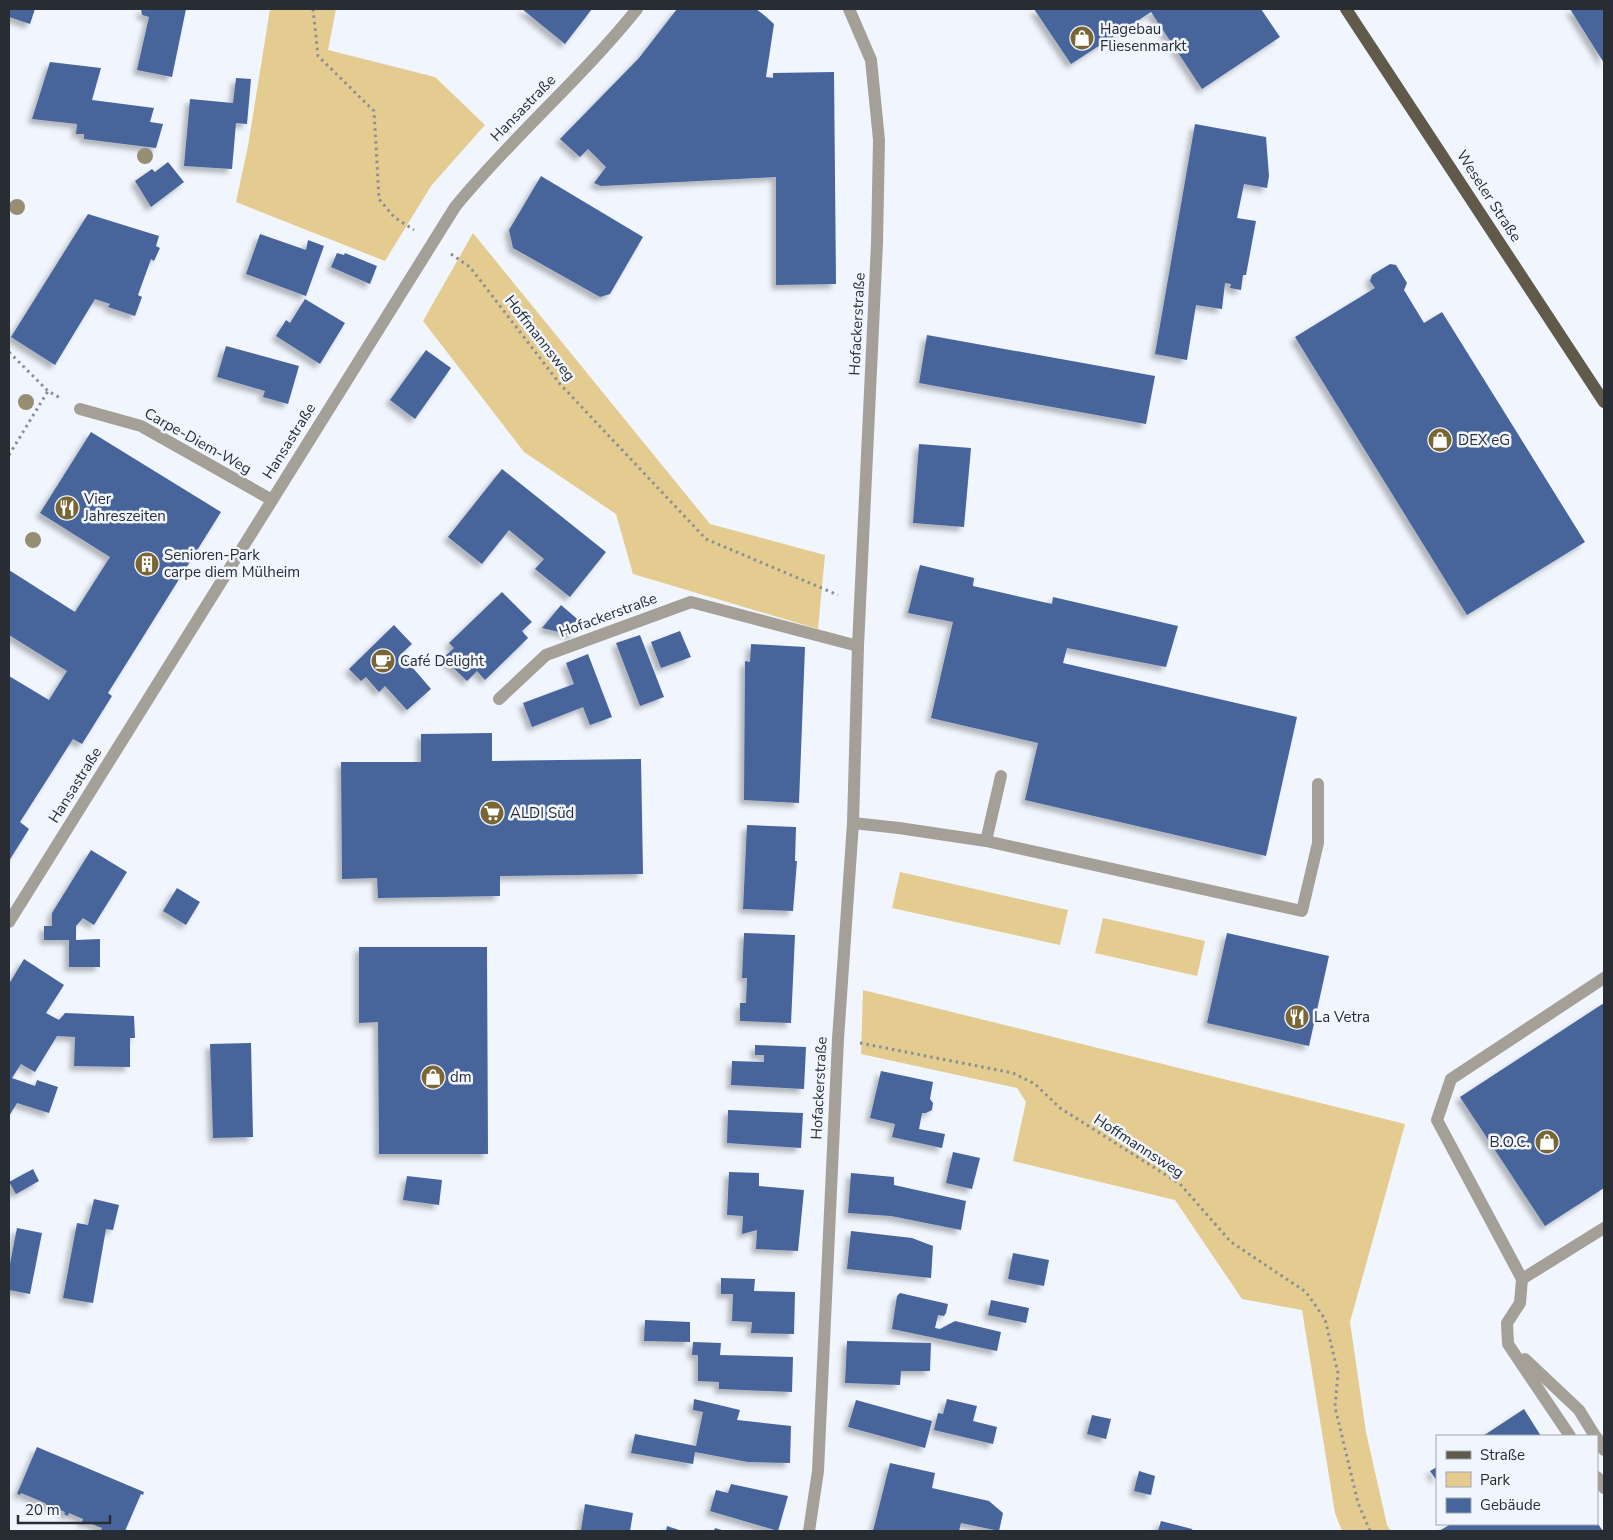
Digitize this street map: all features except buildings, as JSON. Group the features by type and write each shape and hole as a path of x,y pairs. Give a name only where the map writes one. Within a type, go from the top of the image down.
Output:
{"main road":[{"name":"Weseler Straße","path":"1346,9 1604,402"}],"street":[{"name":"Hansastraße","path":"9,922 455,207 480,177 596,56 637,9"},
{"name":"Hofackerstraße","path":"809,1531 818,1471 838,1039 853,824 858,646 877,243 879,140 871,60 849,9"},
{"name":"Carpe-Diem-Weg","path":"80,409 141,426 272,500"},
{"name":"Hofackerstraße","path":"499,698 546,655 692,602 858,646"},
{"path":"986,842 1001,776"},
{"path":"853,824 899,828 986,842 1302,911 1318,843 1318,784"},
{"path":"1569,1435 1508,1344 1507,1323 1520,1303 1522,1279 1437,1120 1451,1079 1604,978"},
{"path":"1522,1279 1604,1228"},
{"path":"1508,1344 1579,1410 1595,1435"}],"path":[{"name":"Hoffmannsweg","path":"314,9 318,56 374,111 379,199 394,217 470,267 560,384 706,539 860,604"},
{"path":"9,352 48,391 80,409"},
{"path":"9,455 48,391"},
{"name":"Hoffmannsweg","path":"838,1039 1013,1073 1035,1084 1060,1108 1180,1184 1231,1242 1306,1292 1325,1320 1338,1373 1335,1407 1358,1503 1370,1531"}],"green space":[{"path":"270,9 336,9 328,50 435,77 485,125 431,186 385,261 236,202 248,146"},
{"path":"473,233 710,524 825,555 818,629 633,574 616,514 524,452 423,321"},
{"path":"900,872 1068,910 1060,945 892,908"},
{"path":"1103,918 1205,941 1197,976 1095,953"},
{"path":"863,990 1405,1124 1350,1322 1366,1432 1387,1525 1391,1531 1342,1531 1335,1513 1302,1310 1242,1299 1175,1200 1013,1161 1026,1102 1017,1088 861,1054"}],"place":[{"name":"Hagebau Fliesenmarkt","path":"1082,38"},
{"name":"DEX eG","path":"1440,440"},
{"name":"Vier Jahreszeiten","path":"67,508"},
{"name":"Senioren-Park carpe diem Mülheim","path":"147,564"},
{"name":"Café Delight","path":"383,661"},
{"name":"ALDI Süd","path":"492,813"},
{"name":"La Vetra","path":"1297,1017"},
{"name":"dm","path":"433,1077"},
{"name":"B.O.C.","path":"1547,1142"}]}
